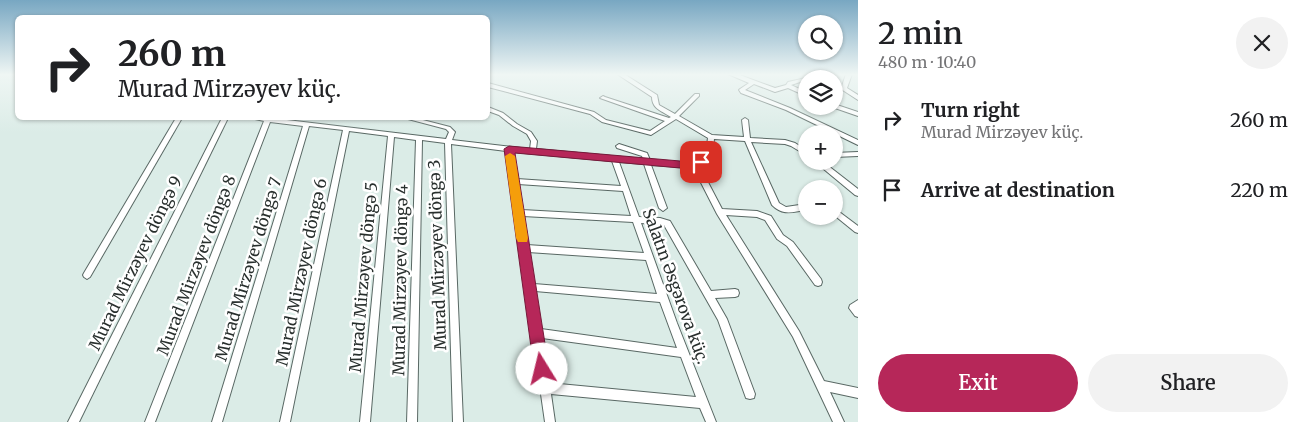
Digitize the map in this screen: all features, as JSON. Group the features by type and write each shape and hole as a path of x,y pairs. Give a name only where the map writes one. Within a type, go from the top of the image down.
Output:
{"street":[{"path":"520,94 592,113 604,121 651,133 672,118 697,95"},
{"path":"651,94 655,96 656,104 672,118"},
{"path":"747,94 804,117 858,143"},
{"path":"603,98 672,118 711,137 786,142 798,147"},
{"path":"843,109 858,114"},
{"path":"490,110 501,114 529,133 534,141 534,151"},
{"path":"87,275 178,120"},
{"name":"Murad Mirzəyev döngə 9","path":"73,422 224,120"},
{"name":"Murad Mirzəyev döngə 8","path":"150,422 261,120"},
{"path":"284,120 509,149 680,165 695,164 707,158 711,152 711,137"},
{"name":"Murad Mirzəyev döngə 3","path":"417,120 451,130 452,132 448,142 458,422"},
{"path":"744,120 747,139 776,205 785,210 798,208"},
{"name":"Murad Mirzəyev döngə 7","path":"217,422 306,122"},
{"name":"Murad Mirzəyev döngə 6","path":"285,422 346,129"},
{"name":"Murad Mirzəyev döngə 5","path":"365,422 391,134"},
{"name":"Murad Mirzəyev döngə 4","path":"412,422 419,138"},
{"path":"619,146 641,152 645,155 663,208"},
{"path":"509,149 550,422"},
{"path":"843,155 858,154"},
{"name":"Salatın Əsgərova küç.","path":"615,159 663,298 711,422"},
{"path":"695,164 720,212 796,334 839,422"},
{"path":"829,170 858,193"},
{"path":"514,181 624,189"},
{"path":"518,212 636,219 667,223 709,295 729,334 750,394"},
{"path":"720,212 757,214 768,218 780,237 790,244 818,282"},
{"path":"843,218 858,230"},
{"path":"524,248 649,257"},
{"path":"529,287 663,298"},
{"path":"709,295 735,293"},
{"path":"858,304 853,308 858,313"},
{"path":"536,333 684,353"},
{"path":"823,386 858,393"},
{"path":"544,388 703,403"}],"slow traffic":[{"path":"510,156 522,238"}],"route":[{"path":"542,369 509,149 680,165 701,162"}]}
